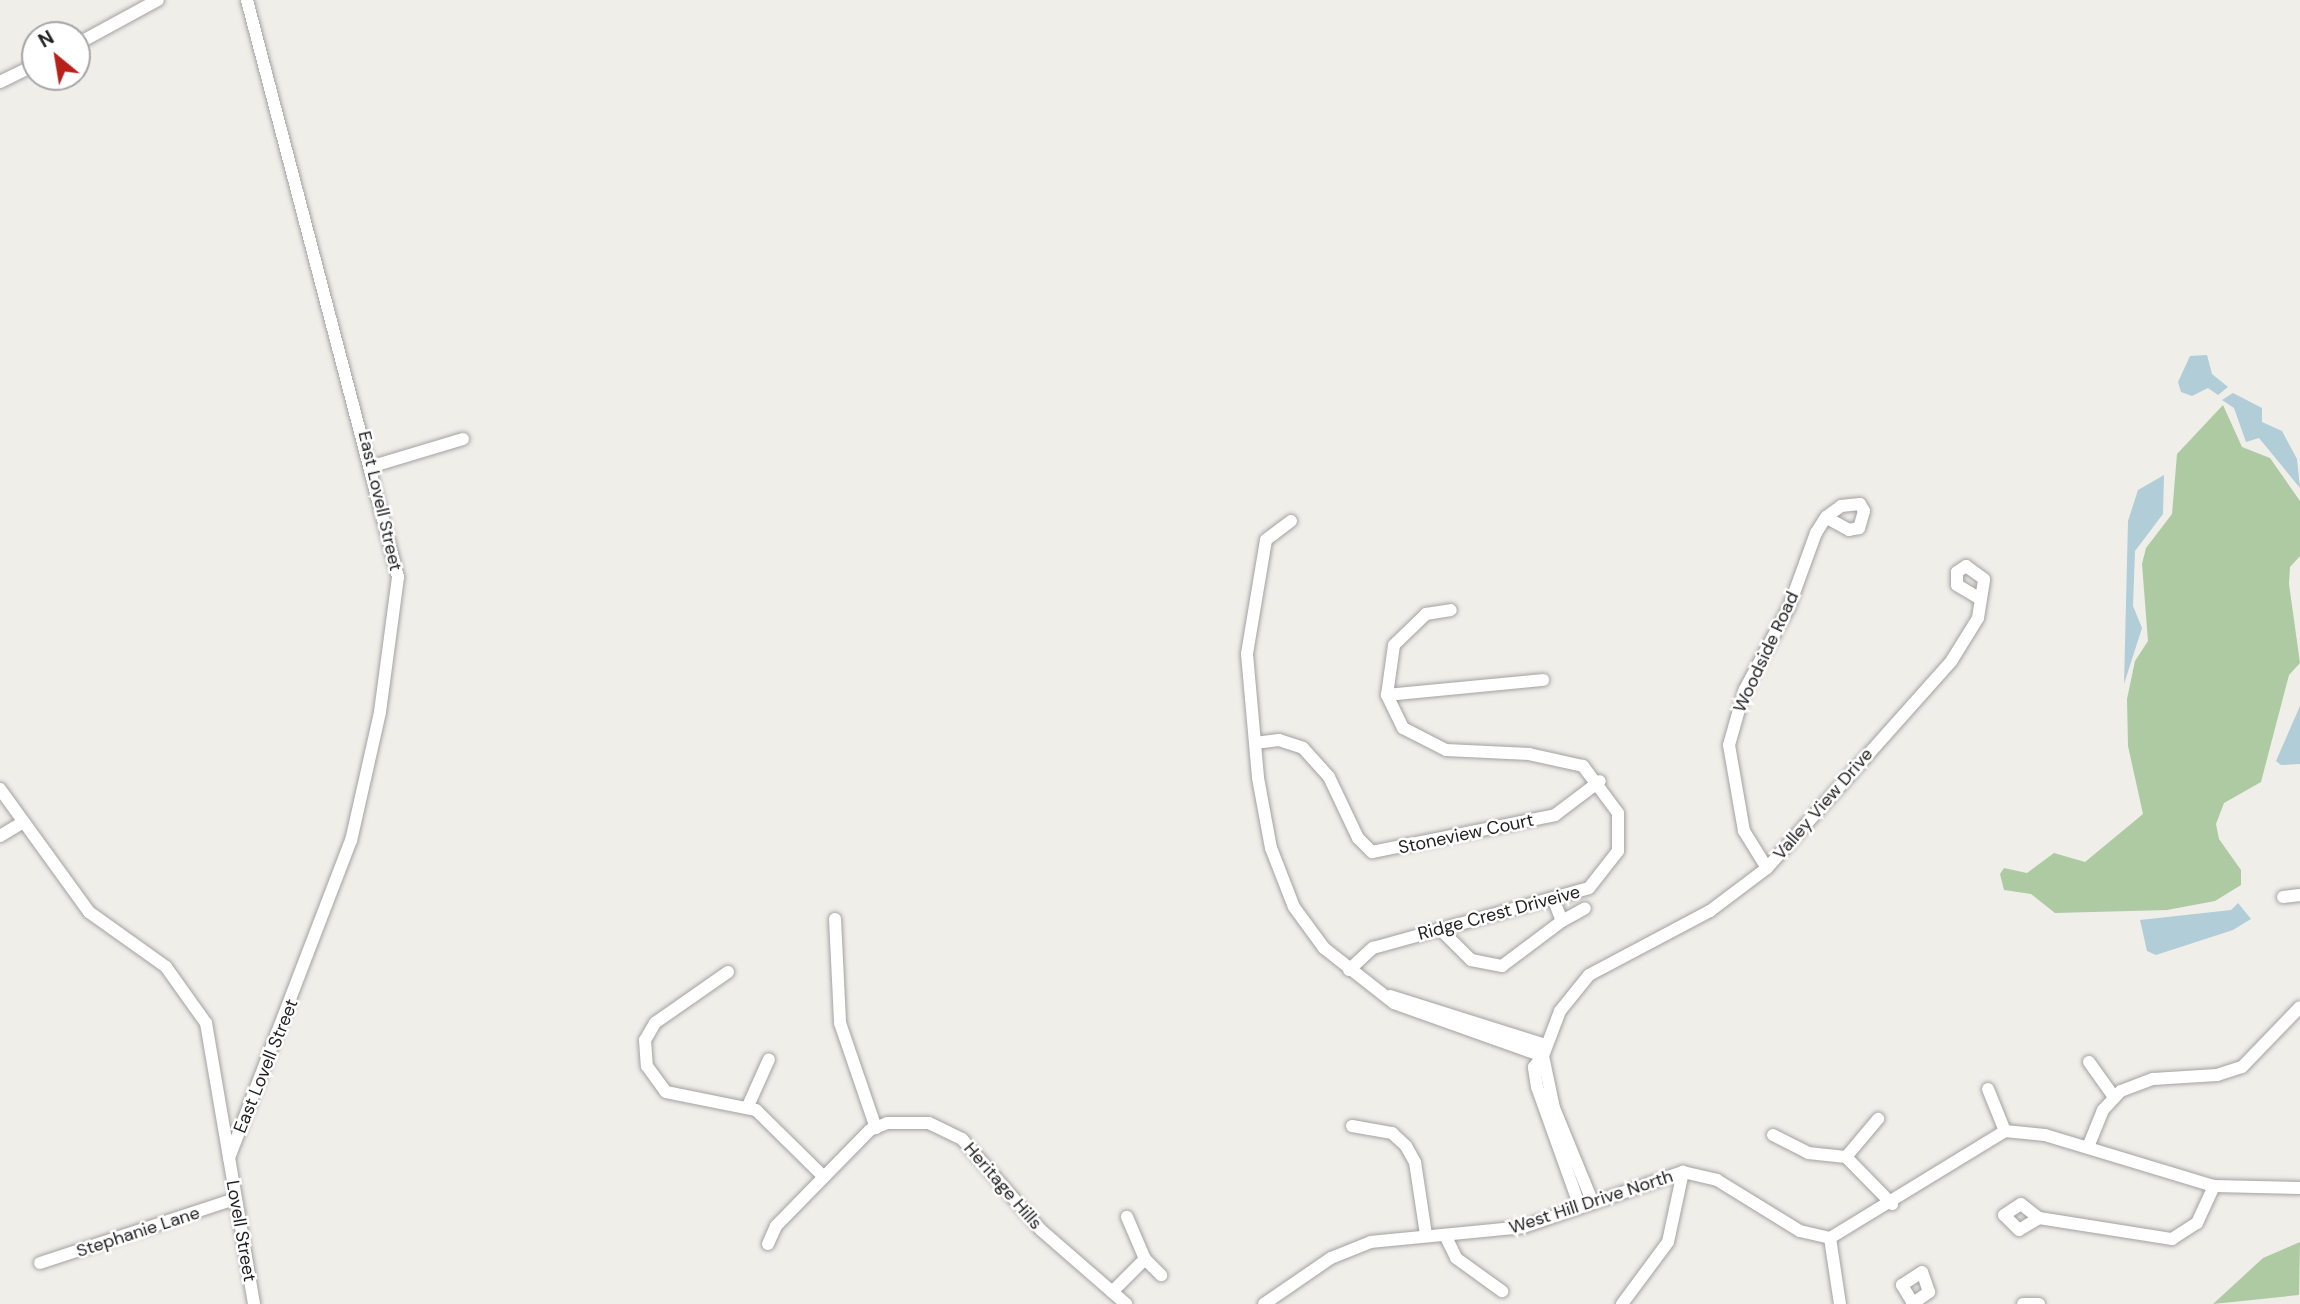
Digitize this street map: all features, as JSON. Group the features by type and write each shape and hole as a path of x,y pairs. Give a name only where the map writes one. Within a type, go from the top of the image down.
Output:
{"street":[{"path":"91,36 158,0"},
{"name":"East Lovell Street","path":"229,1158 329,909 375,738 398,577 373,466 247,0"},
{"path":"0,82 21,72"},
{"path":"373,466 463,439"},
{"name":"Woodside Road","path":"1767,867 1744,831 1729,745 1745,689 1789,607 1826,517"},
{"path":"1291,521 1266,540 1248,628 1255,743 1279,873 1312,935 1349,970 1390,996 1449,1020 1544,1051 1554,1108 1593,1203"},
{"name":"Valley View Drive","path":"1580,1208 1537,1087 1534,1068 1544,1051 1560,1010 1589,975 1710,911 1767,867 1965,645 1980,599"},
{"path":"1451,610 1426,614 1404,631 1390,658 1387,695 1543,681"},
{"name":"Ridge Crest Driveive","path":"1349,970 1365,951 1554,901 1589,888 1618,850 1618,813 1600,781 1569,760 1427,745 1403,728 1387,695"},
{"name":"Stoneview Court","path":"1255,743 1295,743 1312,756 1372,852 1555,815 1600,781"},
{"name":"Lovell Street","path":"0,789 89,912 166,967 193,999 215,1050 235,1199 254,1304"},
{"path":"0,836 23,822"},
{"path":"2283,897 2300,895"},
{"path":"1554,901 1562,921"},
{"path":"1440,929 1455,949 1492,968 1585,908"},
{"path":"768,1244 776,1226 824,1175 876,1128 840,1023 835,919"},
{"path":"728,972 655,1023 645,1040 646,1066 666,1092 748,1106 824,1175"},
{"path":"2088,1147 2114,1097 2153,1079 2217,1076 2242,1066 2300,1006"},
{"path":"748,1106 769,1059"},
{"path":"2089,1062 2114,1097"},
{"path":"1988,1089 2005,1131"},
{"path":"1846,1157 1878,1119"},
{"name":"Heritage Hills","path":"876,1128 929,1123 962,1139 1041,1230 1126,1304"},
{"path":"1352,1126 1392,1133 1406,1146 1415,1162 1426,1235"},
{"path":"1840,1304 1830,1238 1892,1204 2005,1131 2088,1147 2214,1186 2300,1188"},
{"path":"1773,1135 1808,1153 1846,1157 1892,1204"},
{"path":"1622,1304 1668,1242 1684,1172"},
{"name":"West Hill Drive North","path":"1264,1304 1352,1248 1426,1235 1498,1232 1580,1208 1684,1172 1717,1180 1801,1231 1830,1238"},
{"path":"2039,1218 2172,1239 2197,1223 2214,1186"},
{"name":"Stephanie Lane","path":"40,1263 235,1199"},
{"path":"1127,1217 1146,1259 1161,1275"},
{"path":"1445,1235 1466,1269 1502,1292"},
{"path":"1112,1292 1146,1259"},
{"path":"2023,1304 2039,1304"}],"green space":[{"path":"2223,405 2242,447 2270,458 2300,501 2300,556 2290,567 2289,584 2300,663 2289,675 2261,782 2224,803 2216,824 2219,839 2241,870 2241,885 2215,901 2167,910 2055,913 2031,894 2004,890 2000,874 2004,868 2027,873 2054,853 2085,862 2143,814 2128,746 2127,699 2135,661 2148,641 2142,564 2146,548 2172,514 2177,454"},
{"path":"2300,1242 2299,1295 2213,1304 2263,1258"}],"water":[{"path":"2207,355 2212,374 2228,387 2218,395 2208,388 2192,396 2181,392 2178,382 2190,356"},
{"path":"2233,393 2262,408 2262,422 2282,431 2297,459 2300,488 2259,438 2246,442 2234,408 2222,400"},
{"path":"2164,475 2163,514 2135,551 2133,606 2142,628 2124,684 2128,521 2138,490"},
{"path":"2300,706 2300,764 2281,765 2276,761"},
{"path":"2238,903 2251,919 2233,930 2156,955 2147,951 2140,920 2231,910"}]}
